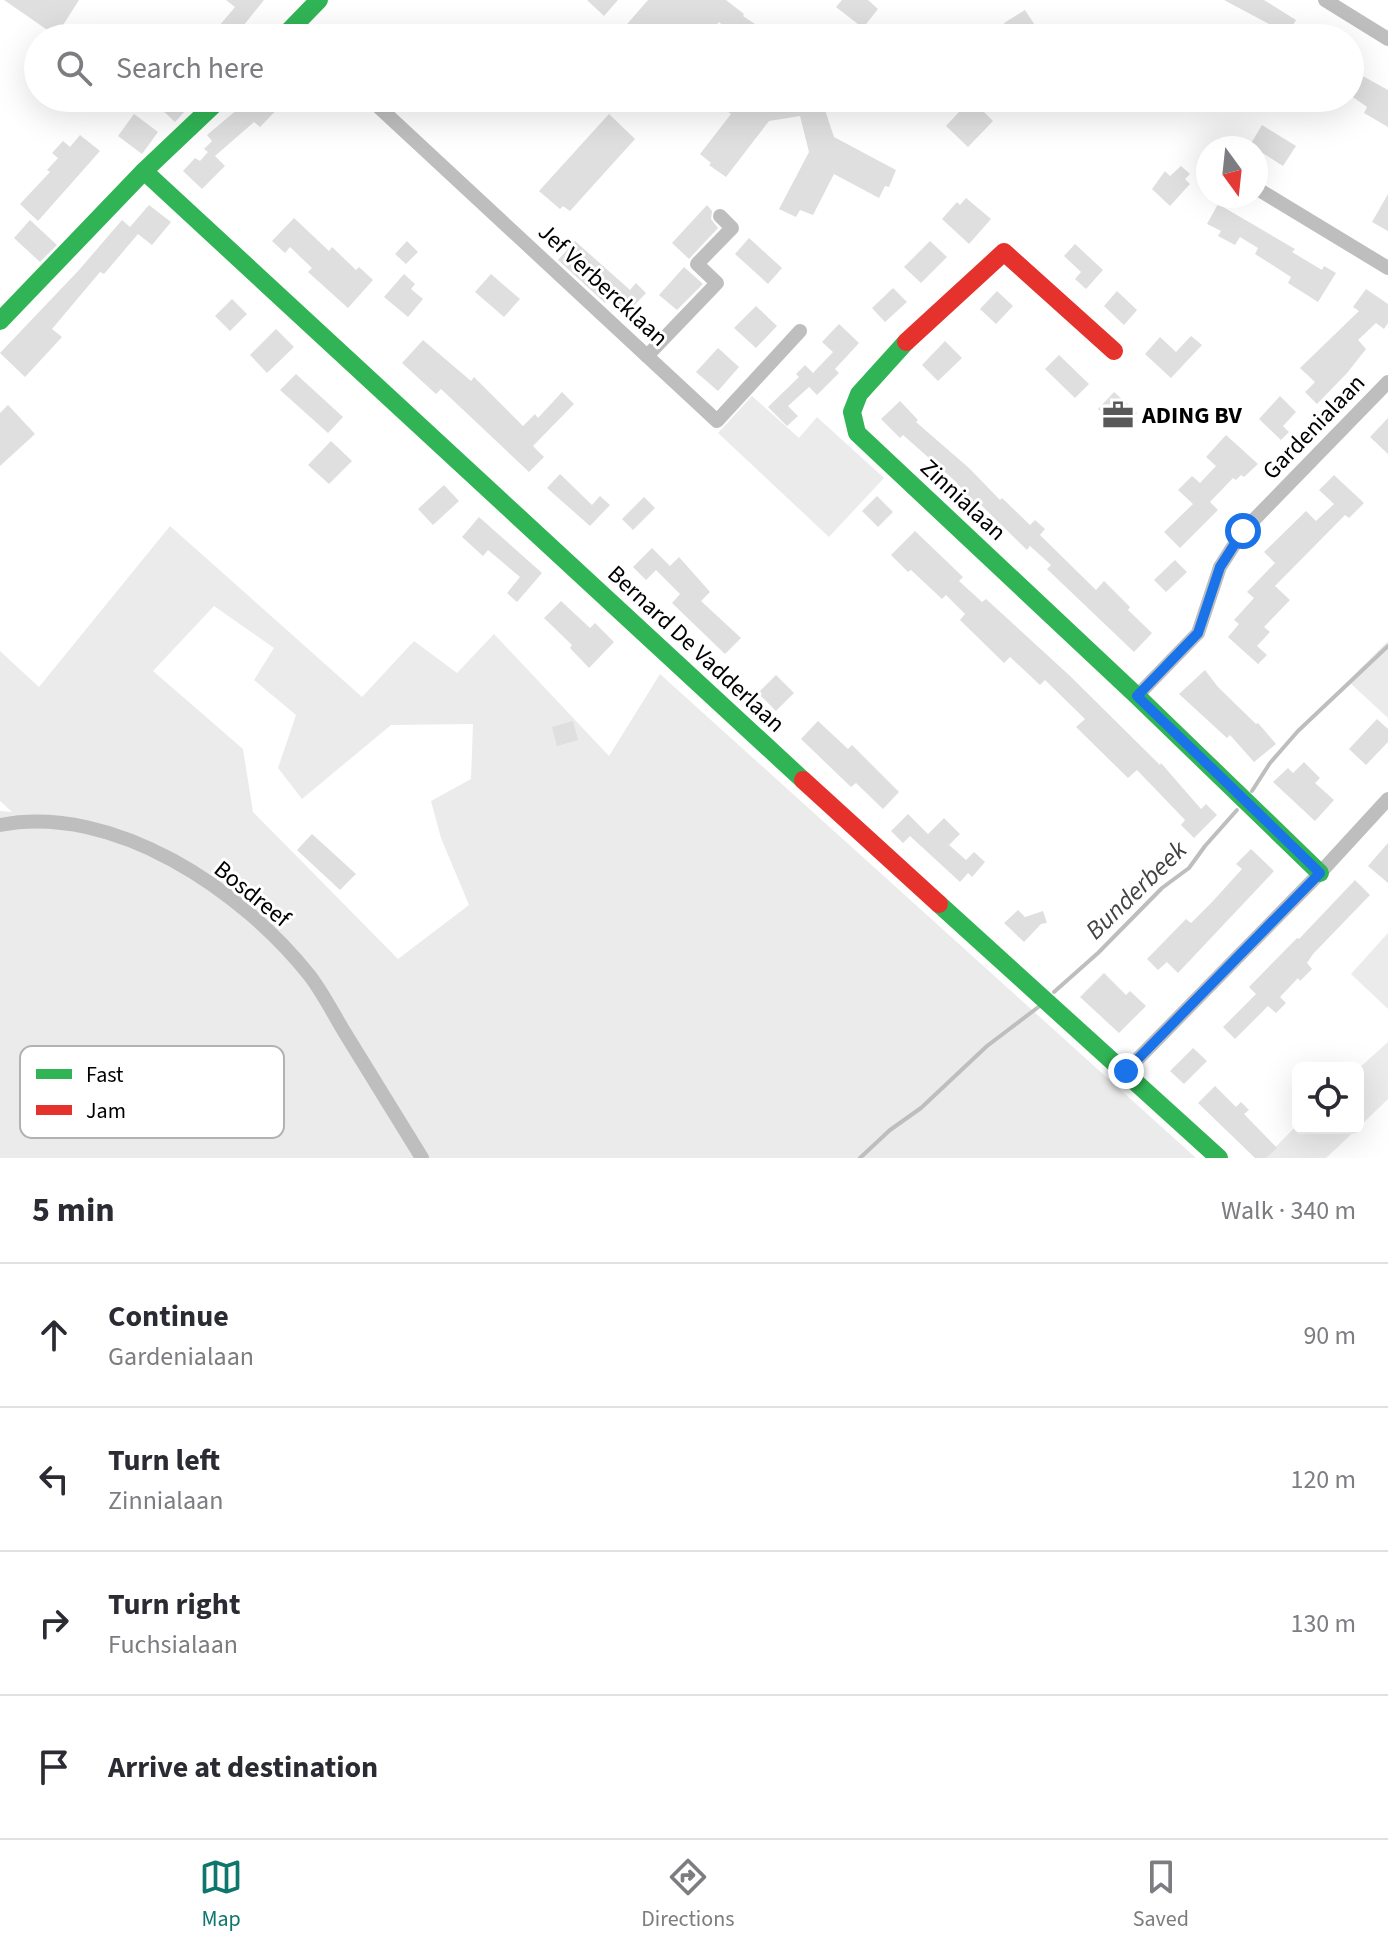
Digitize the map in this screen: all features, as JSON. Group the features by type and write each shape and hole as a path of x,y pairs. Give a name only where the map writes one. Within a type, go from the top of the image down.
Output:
{"street":[{"path":"301,24 319,0"},
{"path":"1325,0 1344,5 1388,39"},
{"path":"0,321 144,171 206,112"},
{"name":"Jef Verbercklaan","path":"384,112 717,421 800,331"},
{"name":"Bernard De Vadderlaan","path":"144,171 784,763 1219,1158"},
{"path":"1268,195 1388,268"},
{"path":"647,356 717,283 697,264 732,228 720,216"},
{"name":"Zinnialaan","path":"1114,351 1004,252 949,299 891,358 861,392 852,408 851,419 857,433 1320,873"},
{"name":"Gardenialaan","path":"1137,696 1198,633 1220,567 1243,531 1388,382"},
{"path":"1126,1071 1388,799"},
{"name":"Bosdreef","path":"0,825 42,821 80,824 116,835 151,850 192,874 255,918 311,977 422,1158"}],"shaded area":[{"path":"752,396 799,438 817,417 884,478 829,537 718,433"},
{"path":"170,526 362,697 414,641 457,673 494,634 609,756 660,674 1196,1158 0,1158 0,811 12,812 0,801 0,651 39,687","holes":["214,606 274,648 254,680 296,715 278,768 302,799 391,725 473,724 471,779 431,801 441,838 469,905 398,959 253,812 243,749 153,671"]},
{"path":"1388,641 1388,718 1348,681"},
{"path":"1388,933 1388,1009 1351,974"},
{"path":"1388,1042 1388,1099 1364,1122 1364,1064"},
{"path":"1292,1130 1292,1134 1352,1134 1326,1158 1265,1158"}],"building":[{"path":"4,0 79,0 64,24 39,24"},
{"path":"226,0 264,0 245,24 221,24 235,7"},
{"path":"587,0 618,0 604,16"},
{"path":"648,0 726,0 755,24 719,22 627,24"},
{"path":"842,0 868,0 878,9 866,24 858,24 836,7"},
{"path":"1224,0 1264,0 1296,20 1294,24 1269,24"},
{"path":"1025,10 1034,24 1005,24"},
{"path":"1364,77 1388,90 1388,127 1364,113 1367,107 1364,105"},
{"path":"164,112 184,112 175,122"},
{"path":"234,112 274,112 260,127 254,122 215,156 225,166 202,189 183,171 195,158 200,161 208,152 204,149 212,141 207,135"},
{"path":"728,112 826,112 834,137 896,170 889,187 885,186 879,198 834,174 813,215 800,210 796,217 779,209 809,152 800,116 769,121 726,177 700,154 731,114"},
{"path":"959,112 984,112 993,121 968,147 946,126"},
{"path":"134,114 158,132 142,154 118,136"},
{"path":"609,114 635,139 570,211 563,206 560,209 539,191"},
{"path":"1262,125 1296,146 1283,166 1268,156 1268,136 1255,136"},
{"path":"80,135 100,151 38,221 20,204 50,172 47,170 58,158 52,153 63,141 70,147"},
{"path":"1181,166 1190,174 1185,179 1190,184 1170,206 1152,189 1165,171 1170,176"},
{"path":"1388,194 1388,231 1372,222"},
{"path":"966,198 991,219 969,244 942,219 957,202 960,205"},
{"path":"149,205 171,222 152,245 138,234 104,274 100,272 52,329 62,337 25,377 0,353 122,220 130,227"},
{"path":"707,205 712,211 711,219 718,228 689,259 672,243"},
{"path":"1216,208 1225,208 1295,249 1292,252 1322,270 1324,266 1336,273 1318,302 1288,283 1291,277 1255,254 1258,248 1240,237 1235,245 1218,236 1221,231 1207,224"},
{"path":"294,218 329,251 332,247 356,270 359,267 373,280 348,308 308,272 312,268 290,247 285,253 272,241"},
{"path":"30,220 57,245 40,262 14,238"},
{"path":"749,238 782,268 768,284 735,254"},
{"path":"407,241 418,252 406,264 395,254"},
{"path":"575,241 630,290 636,283 646,293 628,312 611,296 605,303 558,260"},
{"path":"930,241 947,257 921,283 904,267"},
{"path":"1075,244 1103,270 1086,289 1075,279 1081,272 1064,256"},
{"path":"684,267 703,284 677,310 659,295"},
{"path":"404,274 415,284 411,289 423,299 408,317 384,297"},
{"path":"491,274 520,299 504,317 475,292"},
{"path":"893,288 907,302 885,322 872,308"},
{"path":"1366,289 1388,304 1388,323 1384,329 1376,323 1358,340 1366,349 1317,404 1305,392 1315,382 1300,368 1359,311 1353,307"},
{"path":"997,291 1013,306 996,324 980,309"},
{"path":"1117,291 1137,310 1124,325 1104,306"},
{"path":"232,299 247,314 230,331 215,316"},
{"path":"756,306 777,326 756,348 734,328"},
{"path":"839,324 859,343 835,369 839,373 817,395 809,387 788,406 798,416 787,426 768,407 799,377 796,374 805,365 813,373 833,352 822,342"},
{"path":"276,329 294,347 267,373 250,355"},
{"path":"1191,336 1202,345 1171,378 1145,354 1160,337 1176,352"},
{"path":"423,340 471,381 474,377 523,426 535,414 538,418 562,392 574,404 533,446 544,457 529,472 441,389 436,394 402,363"},
{"path":"945,341 962,358 938,381 922,365"},
{"path":"718,348 739,367 718,391 696,372"},
{"path":"1059,355 1089,384 1075,398 1045,369"},
{"path":"296,374 343,417 328,433 280,390"},
{"path":"1114,392 1137,413 1121,430 1098,409"},
{"path":"1280,396 1296,412 1283,426 1289,432 1281,440 1259,419"},
{"path":"900,401 918,420 916,422 1000,500 1002,498 1030,525 1035,520 1045,529 1040,535 1096,590 1104,581 1130,607 1128,610 1152,633 1134,652 1047,569 1051,565 1030,546 1027,550 978,502 975,504 955,481 881,419"},
{"path":"8,405 35,434 0,466 0,413"},
{"path":"1388,418 1388,454 1370,437"},
{"path":"1226,435 1258,464 1244,477 1233,478 1210,502 1218,510 1180,548 1164,532 1193,504 1178,490 1192,476 1200,483 1216,466 1206,457"},
{"path":"331,441 352,461 329,484 308,465"},
{"path":"560,474 592,505 600,496 610,505 590,526 547,488"},
{"path":"1334,475 1364,503 1349,518 1345,515 1275,586 1290,600 1264,627 1270,632 1257,646 1267,655 1258,664 1228,637 1239,624 1234,620 1254,598 1247,592 1275,563 1264,552 1306,511 1316,521 1334,504 1319,490"},
{"path":"444,485 459,501 433,525 418,509"},
{"path":"877,496 893,512 878,527 862,511"},
{"path":"644,497 655,508 633,530 622,519"},
{"path":"479,517 542,573 517,602 507,593 520,577 488,550 483,556 462,537"},
{"path":"915,531 963,577 959,581 982,602 986,599 1069,675 1161,763 1201,809 1206,804 1217,815 1194,838 1181,825 1185,820 1137,770 1128,778 1076,727 1085,719 1045,680 1040,685 1010,657 1004,663 960,620 965,614 946,595 942,599 891,555"},
{"path":"652,548 670,566 679,557 710,592 701,601 741,638 725,654 672,603 680,594 656,570 646,580 633,567"},
{"path":"1175,560 1187,572 1166,592 1154,580"},
{"path":"561,601 590,628 595,623 614,642 589,668 570,648 572,645 544,618"},
{"path":"1205,670 1276,744 1254,762 1230,735 1227,738 1179,694"},
{"path":"776,675 794,693 776,711 758,693"},
{"path":"1377,719 1388,729 1388,742 1366,765 1349,749"},
{"path":"573,721 578,740 557,746 552,727"},
{"path":"818,721 848,749 852,745 899,792 883,809 856,783 851,787 801,739"},
{"path":"1304,762 1320,778 1315,783 1334,800 1315,821 1273,782 1288,768 1293,773"},
{"path":"908,814 928,834 944,818 960,834 949,845 966,860 974,852 985,862 972,877 968,873 960,882 910,836 903,843 891,831"},
{"path":"312,834 356,874 340,890 297,850"},
{"path":"1388,843 1388,883 1368,866"},
{"path":"1251,849 1274,871 1178,973 1167,962 1158,970 1147,959 1186,919 1191,923 1213,901 1242,869 1236,864"},
{"path":"1355,880 1370,895 1313,954 1307,963 1312,969 1300,981 1298,978 1280,997 1286,1003 1276,1013 1268,1006 1235,1039 1223,1027 1256,994 1249,987"},
{"path":"1018,910 1025,917 1043,911 1047,923 1041,924 1024,942 1004,923"},
{"path":"1104,973 1126,995 1130,991 1146,1006 1119,1033 1080,997"},
{"path":"1193,1048 1207,1061 1184,1084 1170,1071"},
{"path":"1215,1086 1236,1107 1241,1102 1249,1110 1244,1114 1277,1148 1266,1158 1255,1158 1198,1103"}],"waterway":[{"name":"Bunderbeek","path":"1252,791 1270,763 1298,731 1388,646"},
{"name":"Bunderbeek","path":"1054,992 1098,953 1162,888 1189,868 1237,810"},
{"name":"Bunderbeek","path":"860,1158 890,1130 921,1108 987,1046 1041,1005"}],"traffic: fast":[{"path":"296,24 319,0"},
{"path":"0,321 144,171 206,112"},
{"path":"144,171 803,780"},
{"path":"906,342 859,394 852,412 857,433 1320,873"},
{"path":"939,904 1219,1158"}],"traffic: jam":[{"path":"906,342 1004,252 1114,351"},
{"path":"803,780 939,904"}],"place":[{"name":"ADING BV","path":"1118,415"}],"route":[{"path":"1126,1071 1320,873 1137,696 1198,633 1220,567 1243,531"}]}
